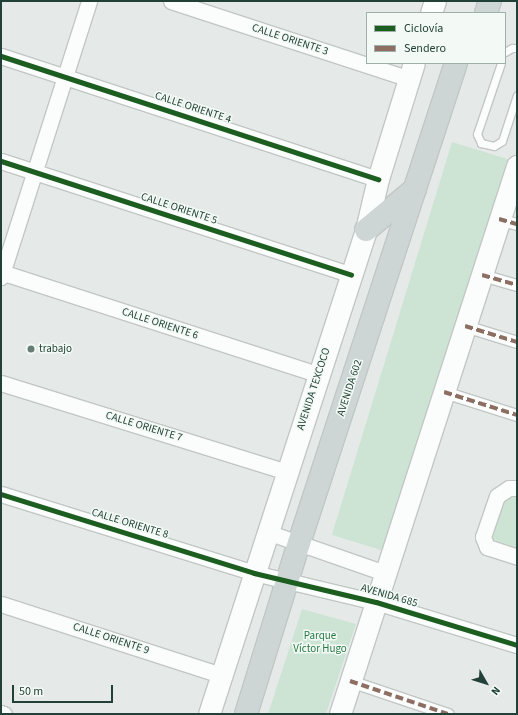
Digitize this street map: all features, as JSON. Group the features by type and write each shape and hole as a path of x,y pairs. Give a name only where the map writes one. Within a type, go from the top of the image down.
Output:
{"main road":[{"path":"431,12 435,1"},
{"path":"472,12 476,1"},
{"path":"486,12 490,1"},
{"name":"AVENIDA 602","path":"261,714 306,545 415,189 456,64"},
{"name":"AVENIDA 602","path":"306,545 470,64"},
{"name":"AVENIDA TEXCOCO","path":"209,714 366,230 378,179 412,71"},
{"path":"340,714 482,275 508,221 517,166"},
{"path":"366,230 415,189"},
{"name":"AVENIDA 602","path":"246,714 295,582"}],"street":[{"path":"1,274 66,77 89,1"},
{"name":"CALLE ORIENTE 3","path":"171,1 366,58"},
{"name":"CALLE ORIENTE 4","path":"1,56 378,179"},
{"name":"CALLE ORIENTE 3","path":"388,64 412,71"},
{"name":"CALLE ORIENTE 5","path":"1,161 351,275"},
{"name":"CALLE ORIENTE 6","path":"1,274 319,375"},
{"path":"482,275 517,285"},
{"path":"465,326 517,342"},
{"name":"CALLE ORIENTE 7","path":"1,382 287,472"},
{"path":"444,392 517,415"},
{"path":"517,488 509,488 497,496 483,537 487,547 517,557"},
{"name":"CALLE ORIENTE 8","path":"1,494 254,573"},
{"path":"267,532 385,573"},
{"name":"AVENIDA 685","path":"254,573 376,602 517,646"},
{"name":"CALLE ORIENTE 9","path":"1,604 221,674"},
{"path":"350,681 448,714"}],"lane":[{"path":"506,51 512,48 517,48"},
{"path":"501,64 477,134 481,143 494,146 502,141 517,95"}],"green space":[{"path":"452,142 507,159 387,552 332,535"},
{"path":"507,493 517,497 517,548 491,539"},
{"name":"Parque Víctor Hugo","path":"302,609 356,624 326,714 268,714"}],"marked path":[{"path":"499,219 517,224"},
{"path":"482,275 517,285"},
{"path":"465,326 517,342"},
{"path":"444,392 517,415"},
{"path":"350,681 448,714"}],"cycle path":[{"path":"1,56 378,179"},
{"path":"1,161 351,275"},
{"path":"1,494 254,573 376,602 517,645"}],"place":[{"name":"trabajo","path":"31,349"}]}
